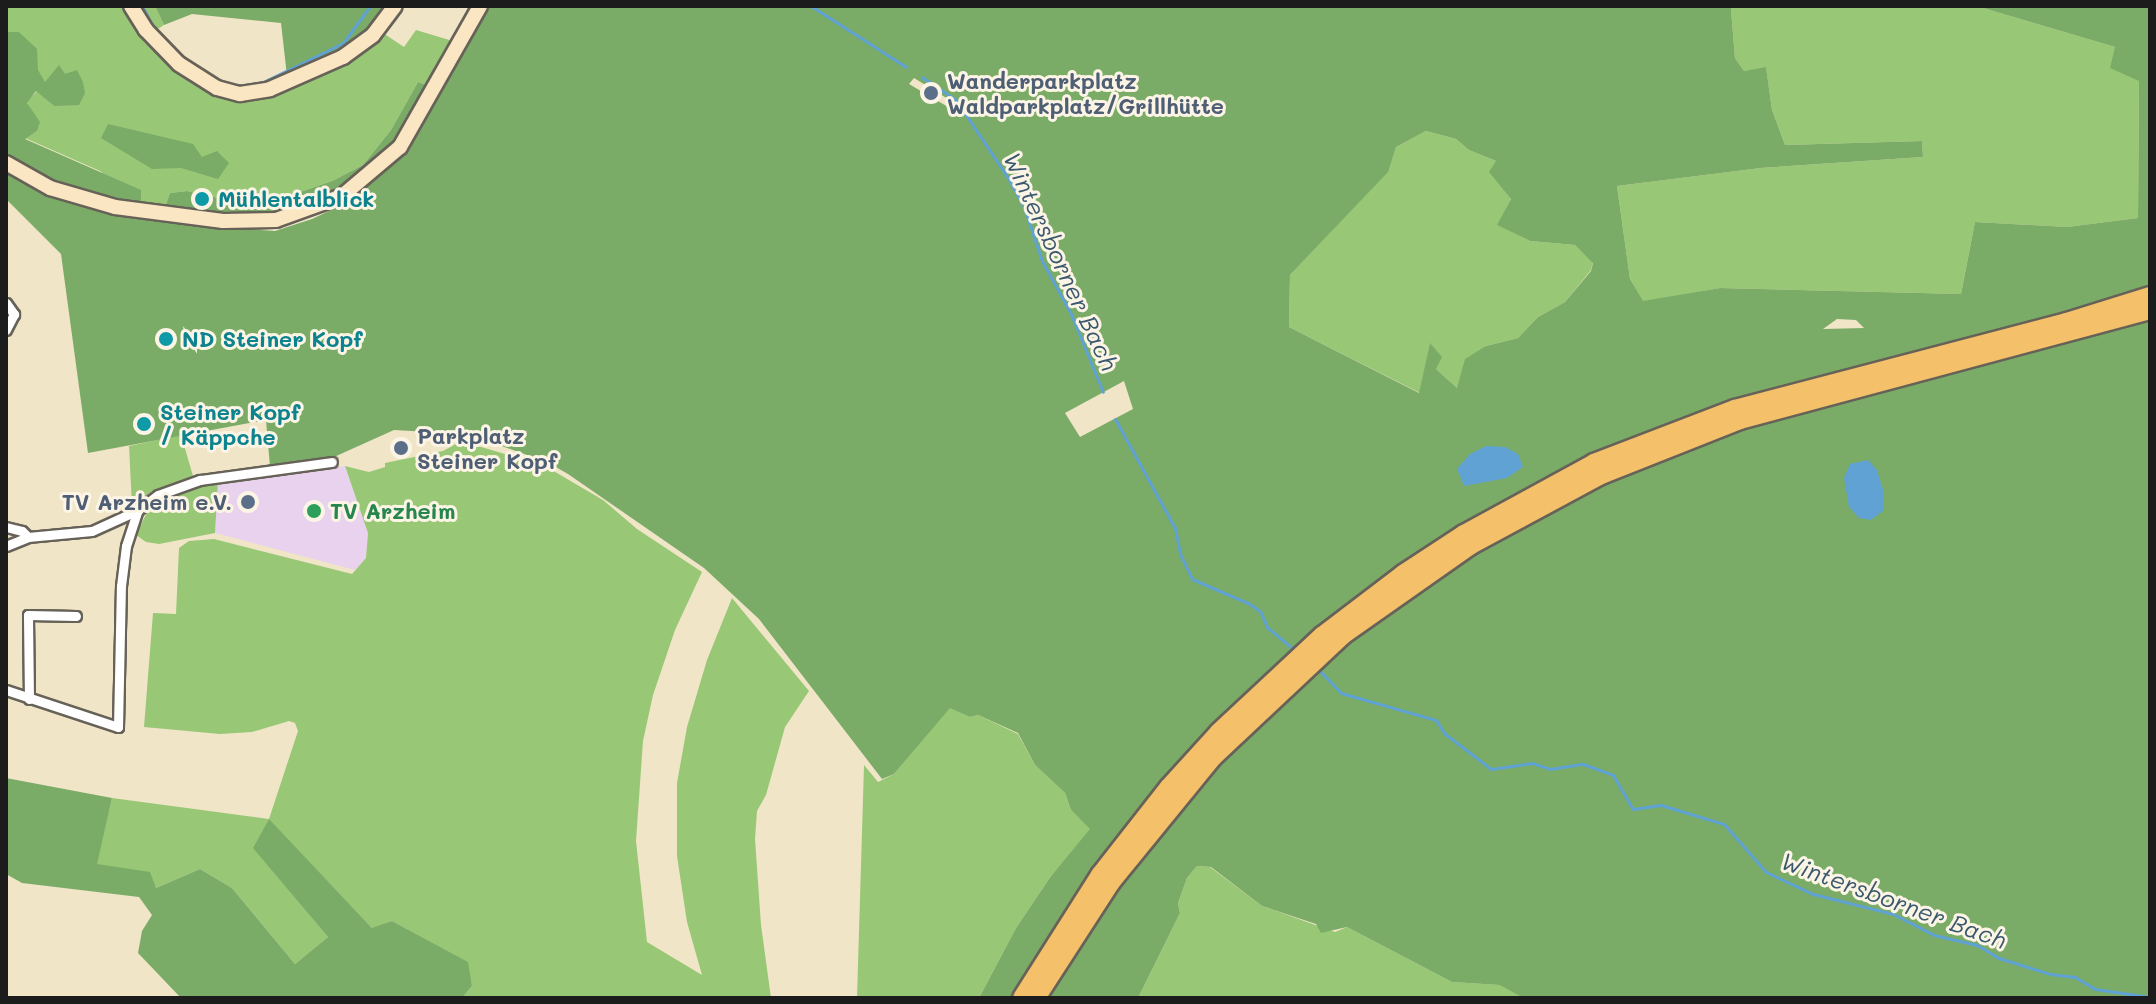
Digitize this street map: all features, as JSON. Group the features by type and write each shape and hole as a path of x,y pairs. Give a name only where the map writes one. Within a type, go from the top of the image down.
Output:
{"highway":[{"path":"1022,998 1100,875 1174,792 1324,651 1467,539 1594,463 1707,418 1786,393 2067,322 2150,296"},
{"path":"1467,539 1601,475 1711,430 1789,405 2019,348 2150,310"},
{"path":"1036,998 1174,792"}],"street":[{"path":"131,6 146,30 179,64 217,88 240,94 270,89 343,57 373,35 395,6"},
{"path":"6,163 50,188 115,207 223,221 276,220 342,196 400,147 480,6"},
{"path":"6,303 14,314 6,330"},
{"path":"6,546 28,537 92,531 138,510 158,495 200,480 332,462"},
{"path":"6,690 118,727 121,586 126,546 138,510"},
{"path":"6,527 22,531 28,537"},
{"path":"29,699 28,615 76,616"}],"shaded area":[{"path":"345,466 368,533 366,558 355,570 215,533 218,481"}],"green space":[{"path":"6,6 126,6 144,42 190,82 230,100 240,100 383,33 404,47 416,30 456,42 429,86 418,82 391,130 363,165 332,181 286,197 218,198 187,191 170,193 165,207 141,204 100,171 25,138 37,131 27,102 37,91 54,106 19,32 6,32"},
{"path":"137,6 155,6 164,25 153,32"},
{"path":"155,6 389,6 375,26 342,51 287,76 281,23 192,14 164,25"},
{"path":"487,6 1737,6 1731,9 1735,58 1744,71 1766,67 1772,110 1785,145 1922,141 1923,157 1761,168 1617,186 1630,279 1643,301 1720,288 1961,294 1975,222 2067,227 2138,218 2139,81 2110,68 2115,47 1976,6 2150,6 2150,292 1787,389 1325,623 1212,728 1019,998 979,998 1016,928 1051,876 1090,829 1071,810 1065,793 1035,765 1018,733 978,715 970,717 950,708 894,774 882,779 759,619 704,568 568,474 547,462 482,439 481,435 394,430 334,457 270,467 266,420 88,453 61,254 6,199 6,170 48,195 115,214 195,225 275,231 312,219 346,203 406,149","holes":["914,78 953,102 960,114 909,84","1426,131 1456,139 1469,150 1496,161 1489,172 1511,199 1497,225 1530,241 1575,245 1593,263 1591,271 1565,302 1538,317 1518,338 1486,346 1465,359 1457,388 1436,369 1442,357 1430,343 1419,393 1289,327 1290,275 1388,172 1396,147","1837,319 1856,320 1864,328 1823,329","1124,381 1133,409 1080,437 1065,413"]},
{"path":"1737,6 1976,6 2115,47 2139,80 2138,218 2067,227 1975,222 1961,294 1720,288 1643,302 1630,279 1617,186 1761,168 1923,157 1922,141 1785,145 1772,110 1766,68 1744,71 1735,58 1731,9"},
{"path":"6,32 19,32 37,49 38,70 45,82 59,65 65,74 77,70 85,93 79,105 54,106 36,91 27,103 40,122 37,131 25,139 141,190 141,204 49,181 6,153"},
{"path":"418,82 429,86 396,143 340,191 273,213 241,215 165,207 170,193 187,191 218,198 286,197 332,181 363,165 391,130"},
{"path":"108,124 193,144 202,157 217,151 229,163 218,179 181,168 152,169 101,138"},
{"path":"1426,131 1456,139 1469,150 1496,161 1495,177 1511,199 1498,225 1530,241 1575,245 1593,262 1591,270 1565,302 1538,317 1518,338 1486,346 1457,388 1436,369 1430,344 1420,393 1289,327 1290,275 1387,172 1396,147"},
{"path":"2150,313 2150,998 1523,998 1500,985 1452,982 1347,927 1321,933 1316,924 1262,906 1211,867 1197,866 1187,878 1178,903 1180,913 1138,998 1039,998 1091,922 1202,783 1240,742 1332,655 1482,544 1690,441"},
{"path":"181,435 193,476 152,491 132,506 129,446"},
{"path":"461,441 545,466 603,500 637,529 702,572 675,630 653,695 643,741 636,841 647,942 702,975 687,922 677,856 677,783 687,727 707,660 732,598 809,691 785,727 766,795 757,811 755,839 761,925 771,998 462,998 472,986 467,962 392,921 373,929 269,820 254,848 328,937 295,964 232,888 200,869 156,888 96,864 112,798 269,819 298,731 295,723 289,721 252,732 220,734 144,727 153,613 176,614 179,548 189,541 214,539 352,574 366,558 368,533 345,466 369,472 385,467 385,463 443,451"},
{"path":"218,481 215,533 159,544 146,542 136,535 149,508 158,501"},
{"path":"950,707 970,717 978,715 1018,734 1035,765 1065,793 1071,810 1091,829 1051,876 1016,928 979,998 857,998 864,765 878,782 894,774"},
{"path":"6,778 112,798 97,864 150,872 156,888 200,869 232,888 295,964 328,937 253,848 269,819 372,928 392,921 468,962 472,986 462,998 181,998 138,953 142,931 152,915 139,897 22,883 6,874"},
{"path":"1197,866 1210,867 1262,906 1335,932 1347,927 1452,982 1501,985 1523,998 1138,998 1180,913 1178,903 1187,878"}],"water":[{"path":"1486,446 1505,447 1518,454 1523,467 1507,478 1464,486 1457,469 1470,454"},
{"path":"1868,460 1877,470 1884,493 1884,510 1871,520 1859,518 1849,507 1844,478 1850,464"}],"waterway":[{"path":"142,6 155,30"},
{"path":"259,84 343,43 370,6"},
{"name":"Wintersborner Bach","path":"811,6 906,67"},
{"path":"177,52 190,63"},
{"name":"Wintersborner Bach","path":"922,77 956,100 1008,178 1024,207 1042,261 1071,314 1103,392"},
{"name":"Wintersborner Bach","path":"1115,419 1175,528 1180,554 1192,579 1260,611 1267,627 1297,652"},
{"name":"Wintersborner Bach","path":"1318,669 1341,693 1436,720 1444,733 1491,769 1532,763 1550,769 1583,764 1613,775 1633,809 1661,805 1724,824 1766,872 1813,894 1893,914 1934,935 1977,945 1999,958 2050,974 2075,977 2095,989 2150,997"}],"place":[{"name":"Wanderparkplatz Waldparkplatz/Grillhütte","path":"931,93"},
{"name":"Mühlentalblick","path":"202,199"},
{"name":"ND Steiner Kopf","path":"166,339"},
{"name":"Steiner Kopf / Käppche","path":"144,424"},
{"name":"Parkplatz Steiner Kopf","path":"401,448"},
{"name":"TV Arzheim e.V.","path":"248,502"},
{"name":"TV Arzheim","path":"314,511"}]}
